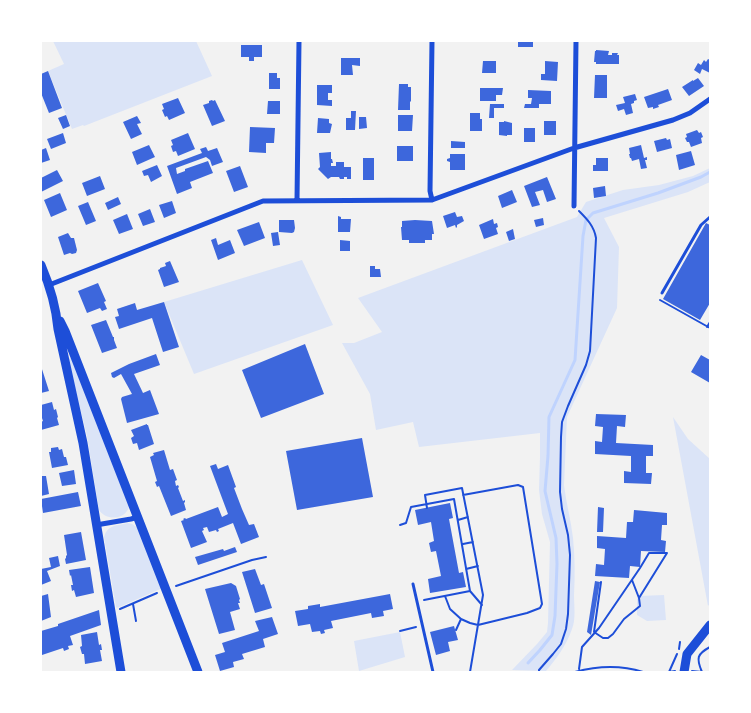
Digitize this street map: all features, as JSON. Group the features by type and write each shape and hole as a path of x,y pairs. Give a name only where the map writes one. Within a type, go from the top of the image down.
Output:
{"main road":[{"path":"42,270 49,285 57,317 83,443 121,672"},
{"path":"57,317 65,331 198,672"},
{"path":"684,672 686,654 710,625"}],"street":[{"path":"297,200 299,41"},
{"path":"432,41 430,181 432,200"},
{"path":"574,206 576,41"},
{"path":"49,285 263,201 432,200 574,148 673,120 690,113 710,99"},
{"path":"96,525 138,517"}],"lane":[{"path":"662,293 700,225 710,218"},
{"path":"413,584 433,672"}],"path":[{"path":"539,672 561,644 568,614 570,555 560,492 562,422 590,351 596,238 595,230 582,214"},
{"path":"662,293 658,299 708,328 710,322"},
{"path":"445,596 450,609 461,619 478,625 527,613 540,608 542,604 523,487 518,484 464,495"},
{"path":"427,508 425,495 462,488 483,595 470,672"},
{"path":"400,525 406,523 412,507 454,499 470,591 482,605"},
{"path":"458,520 468,517"},
{"path":"462,544 473,542"},
{"path":"579,668 582,647 599,628 649,553 666,553 639,598"},
{"path":"176,586 266,557"},
{"path":"466,568 478,566"},
{"path":"594,632 603,638 608,638 624,619 640,606 632,580"},
{"path":"594,632 601,582"},
{"path":"417,601 470,591"},
{"path":"116,611 159,592"},
{"path":"133,604 136,622"},
{"path":"456,630 461,619"},
{"path":"400,631 423,626"},
{"path":"702,672 698,663 698,657 701,652 710,647"},
{"path":"669,672 674,661"},
{"path":"575,672 590,668 622,667 643,672"}],"shaded area":[{"path":"53,41 196,41 212,76 72,129 48,71 64,64"},
{"path":"710,168 710,182 688,192 604,218 619,247 617,308 567,417 564,485 572,531 575,566 573,625 564,646 546,671 512,670 547,632 550,542 542,514 539,490 540,433 419,447 413,422 376,430 370,394 342,343 354,343 382,332 358,298 577,217 586,202 623,190 659,185 693,176"},
{"path":"302,260 333,325 194,374 164,302"},
{"path":"71,358 129,507 120,517 106,516 99,510 87,436 68,359"},
{"path":"673,417 688,439 710,459 710,603 708,606"},
{"path":"128,523 138,528 161,589 117,608 104,537 110,528"},
{"path":"664,595 666,620 647,621 637,615 637,599 639,596"},
{"path":"400,632 405,657 359,671 354,641"}],"building":[{"path":"518,41 533,41 533,47 518,47"},
{"path":"241,45 262,45 262,57 254,57 254,61 249,61 249,57 241,57"},
{"path":"596,50 609,51 608,55 618,53 619,64 596,64 594,62"},
{"path":"341,58 360,58 360,66 352,65 353,75 341,75"},
{"path":"708,59 710,60 710,73 702,69 700,74 694,70 698,63 701,65 704,60 706,62"},
{"path":"483,61 496,61 496,73 482,73"},
{"path":"545,61 558,62 557,81 541,80 541,74 545,74"},
{"path":"48,71 62,108 49,113 41,93 41,74"},
{"path":"269,73 277,73 277,78 280,78 280,89 269,89"},
{"path":"595,75 607,75 607,98 594,98"},
{"path":"698,78 704,86 689,96 682,87"},
{"path":"399,84 408,84 408,87 411,87 410,110 398,110"},
{"path":"317,85 332,85 332,93 328,93 328,100 332,100 332,106 317,105"},
{"path":"480,88 503,88 502,95 496,95 496,101 480,101"},
{"path":"668,89 672,100 653,109 653,107 648,108 644,97"},
{"path":"528,90 551,91 551,104 539,104 539,108 524,108 525,104 531,104 532,98 528,98"},
{"path":"635,94 637,100 631,104 633,113 626,115 624,109 618,111 616,105 625,103 623,97"},
{"path":"178,98 185,113 169,120 167,116 165,117 162,104"},
{"path":"215,100 225,121 212,126 203,105"},
{"path":"268,101 280,101 280,114 267,114"},
{"path":"490,104 504,104 504,108 494,108 494,118 489,118"},
{"path":"351,111 356,111 355,130 346,130 346,118 351,118"},
{"path":"470,113 480,113 482,131 470,131"},
{"path":"66,115 70,126 63,129 58,118"},
{"path":"398,115 413,115 412,131 398,131"},
{"path":"137,116 141,123 137,124 142,134 131,139 123,122"},
{"path":"359,117 366,117 367,128 359,129"},
{"path":"318,118 329,119 329,123 332,124 330,133 317,133"},
{"path":"544,121 556,121 556,135 544,135"},
{"path":"499,122 512,123 512,135 499,135"},
{"path":"250,127 275,128 274,143 266,143 266,153 249,152"},
{"path":"524,128 535,128 535,142 524,142"},
{"path":"697,130 699,133 701,132 703,137 701,138 702,143 691,147 685,138 687,137 686,134"},
{"path":"63,133 66,143 51,149 47,139"},
{"path":"188,133 195,149 178,156 176,151 173,152 171,140"},
{"path":"666,138 667,140 670,139 672,148 657,152 654,141"},
{"path":"451,141 465,142 465,148 451,148"},
{"path":"149,145 155,157 137,165 132,152"},
{"path":"641,145 644,158 647,157 647,160 645,160 647,168 641,169 639,159 632,161 630,158 629,148"},
{"path":"397,146 413,146 413,161 397,161"},
{"path":"206,147 208,151 217,148 223,162 212,166 210,160 206,157 176,168 177,174 185,171 185,169 208,161 213,173 190,182 192,188 177,194 167,166 202,153 200,149"},
{"path":"46,148 50,160 41,163 41,150"},
{"path":"691,151 695,165 679,170 676,155"},
{"path":"331,152 333,163 331,163 331,166 336,166 336,162 344,162 344,167 351,167 351,179 347,179 347,177 340,179 339,177 331,177 328,179 318,169 320,167 319,153"},
{"path":"450,154 465,154 465,170 450,170 450,162 447,159 450,158"},
{"path":"363,158 374,158 374,180 363,180"},
{"path":"596,158 608,158 608,171 593,171 593,165 596,165"},
{"path":"157,165 162,176 151,182 148,175 144,176 142,171"},
{"path":"240,166 248,187 234,192 226,171"},
{"path":"57,170 63,181 41,192 41,178"},
{"path":"100,176 105,189 87,196 82,183"},
{"path":"547,177 556,199 547,202 543,190 535,192 540,205 532,207 524,186"},
{"path":"605,186 606,196 594,198 593,188"},
{"path":"512,190 517,202 502,208 498,196"},
{"path":"60,193 67,210 51,217 44,200"},
{"path":"118,197 121,204 108,210 105,203"},
{"path":"172,201 176,213 164,218 159,205"},
{"path":"88,202 96,221 86,225 78,206"},
{"path":"150,209 155,222 143,226 138,214"},
{"path":"455,212 457,217 462,216 464,221 457,225 456,228 455,225 447,228 443,216"},
{"path":"127,214 133,229 119,234 113,220"},
{"path":"338,216 341,219 351,219 350,232 338,232"},
{"path":"543,218 544,225 536,227 534,220"},
{"path":"493,219 494,224 497,223 498,234 484,239 479,225"},
{"path":"279,220 294,220 294,232 279,232"},
{"path":"402,221 432,221 434,234 432,234 432,240 425,240 425,243 409,243 409,240 402,240"},
{"path":"259,222 265,238 244,246 237,230"},
{"path":"706,223 710,225 710,303 700,320 663,299"},
{"path":"513,229 515,239 509,241 506,232"},
{"path":"278,232 280,245 273,246 271,233"},
{"path":"68,233 71,238 74,238 77,250 76,253 64,255 58,237"},
{"path":"216,238 218,245 230,240 235,253 218,260 211,240"},
{"path":"340,240 350,241 350,251 340,251"},
{"path":"170,261 179,282 164,287 158,270 166,266 165,263"},
{"path":"370,266 380,269 381,277 370,277"},
{"path":"98,283 106,301 104,302 107,309 102,311 100,308 87,313 78,291"},
{"path":"164,302 179,347 163,352 152,318 119,329 115,317 119,316 117,309 135,303 137,310"},
{"path":"106,320 117,348 102,353 91,325"},
{"path":"305,344 324,394 261,418 242,370"},
{"path":"156,354 160,365 134,374 143,393 150,390 159,414 127,423 121,399 132,394 121,374 114,378 111,373"},
{"path":"701,355 710,360 710,383 691,372"},
{"path":"41,366 49,391 41,393"},
{"path":"52,402 54,410 56,409 59,425 41,430 41,422 43,421 41,405"},
{"path":"596,414 626,415 625,427 617,426 616,443 653,445 653,456 646,456 646,473 652,473 651,484 624,483 624,471 631,472 631,456 595,454 595,441 602,442 603,427 595,426"},
{"path":"147,424 154,444 139,450 137,443 133,444 131,438 134,436 131,430"},
{"path":"362,438 373,497 297,510 286,451"},
{"path":"58,447 59,450 62,449 68,465 52,468 49,452 51,452 51,448"},
{"path":"164,450 170,470 173,469 177,480 175,481 176,486 178,485 179,487 183,501 185,500 186,510 171,516 159,486 157,487 155,482 157,481 150,457 154,455 153,453"},
{"path":"216,464 218,469 228,465 242,509 249,525 254,524 259,537 241,544 233,523 218,529 219,531 217,532 216,530 209,532 207,527 203,528 204,530 202,531 207,542 191,548 181,521 183,519 218,507 222,517 228,514 210,466"},
{"path":"74,470 76,484 62,486 59,473"},
{"path":"41,476 46,476 49,494 41,496"},
{"path":"78,492 81,506 43,513 41,499"},
{"path":"450,503 453,518 449,519 459,573 463,572 466,587 430,593 428,579 441,576 436,551 431,552 429,543 434,541 431,522 418,525 415,510"},
{"path":"598,507 604,508 603,532 597,532"},
{"path":"634,510 667,513 667,525 662,525 661,540 666,541 665,552 641,551 640,567 630,566 629,578 595,576 596,564 604,565 605,549 597,548 597,536 626,538 627,522 633,522"},
{"path":"81,532 86,560 66,564 65,559 67,555 64,535"},
{"path":"235,547 237,552 198,565 195,557 223,549 224,551"},
{"path":"58,556 60,566 47,571 51,581 41,585 41,569 51,567 49,558"},
{"path":"90,567 94,593 76,597 74,590 72,591 71,585 73,585 69,570"},
{"path":"255,569 261,585 264,584 272,608 255,613 242,572"},
{"path":"595,581 600,582 591,635 587,632"},
{"path":"231,583 236,586 240,599 240,603 238,603 240,609 230,612 235,630 219,634 205,589"},
{"path":"48,594 51,617 41,621 41,596"},
{"path":"390,594 393,609 383,611 384,616 372,618 371,613 331,621 333,628 324,630 325,633 321,634 320,631 312,632 310,624 298,626 295,611 308,609 308,606 320,604 320,607"},
{"path":"99,610 101,625 70,636 73,645 68,646 69,649 64,651 63,648 42,655 41,631"},
{"path":"272,617 278,634 263,639 265,647 242,654 244,659 233,662 234,667 220,671 215,655 225,652 222,643 259,631 255,621"},
{"path":"454,626 458,640 448,642 450,651 436,655 430,632"},
{"path":"97,632 99,645 101,644 102,661 85,664 84,654 82,654 80,647 82,646 81,635"}],"waterway":[{"path":"528,663 552,635 555,616 556,538 545,491 549,417 575,360 583,236 586,220 593,213 658,193 710,172"}]}
